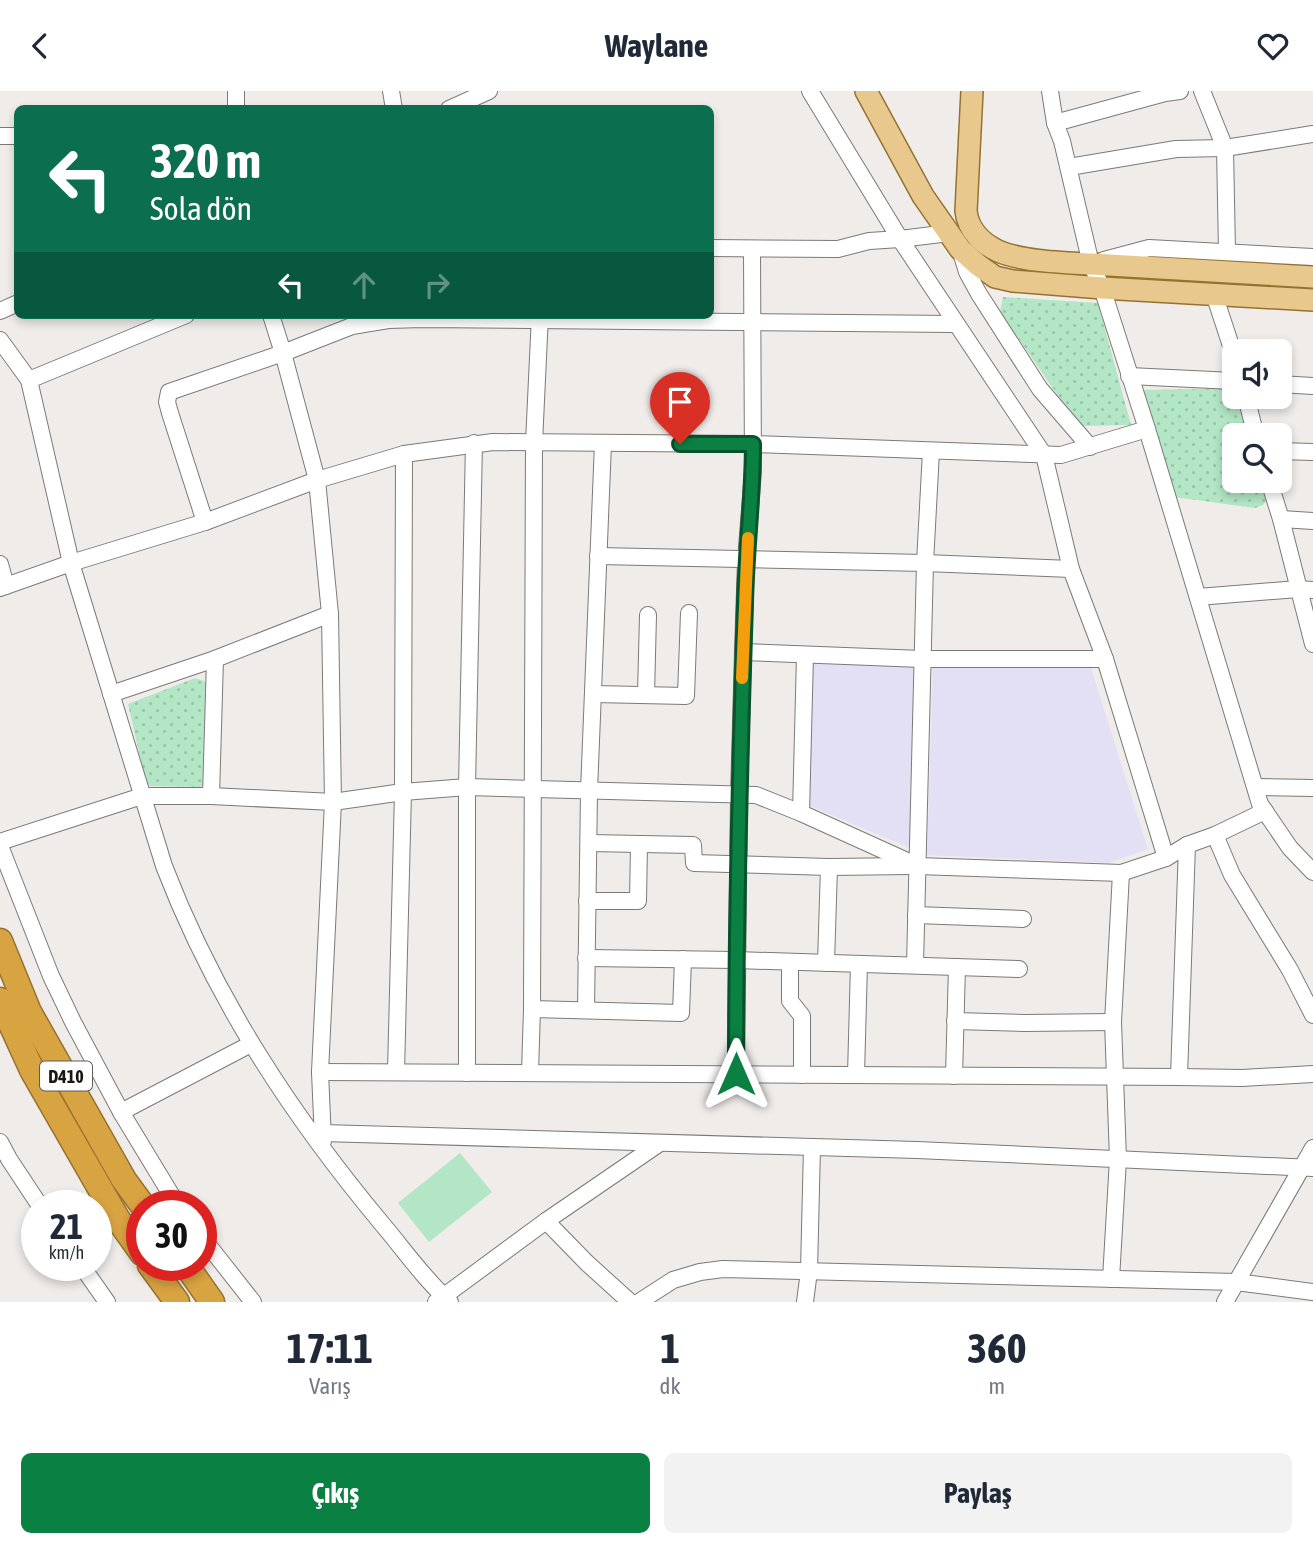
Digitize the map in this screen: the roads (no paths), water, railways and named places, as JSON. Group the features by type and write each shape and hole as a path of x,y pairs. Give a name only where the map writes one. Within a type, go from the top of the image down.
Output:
{"highway":[{"name":"D410","path":"0,941 29,1012 131,1190"},
{"name":"D410","path":"0,1000 32,1070 126,1231"},
{"path":"162,1281 177,1302"},
{"path":"197,1281 212,1302"}],"main road":[{"path":"866,91 949,239 995,277 1013,281 1102,288 1313,300"},
{"path":"972,91 966,211 967,221 983,243 1017,258 1313,278"}],"street":[{"path":"458,105 489,91"},
{"path":"810,91 905,238 956,324 1044,455 1071,569 1105,659 1166,858"},
{"path":"1050,91 1055,123 1069,167 1091,264 1102,288 1147,429 1261,804 1290,848 1313,872"},
{"path":"1055,123 1180,91"},
{"path":"1202,91 1225,148 1227,252"},
{"path":"1069,167 1176,149 1225,148 1313,134"},
{"path":"714,247 838,249 869,241 949,239 979,294 1040,389 1090,447"},
{"path":"1091,264 1149,248 1313,257"},
{"path":"736,1074 743,652 753,471 752,249"},
{"path":"1214,294 1229,339"},
{"path":"29,380 176,319"},
{"path":"272,319 317,480 330,614 333,802 320,1072 323,1151"},
{"path":"205,521 170,413 167,402 169,392 352,326 388,320 438,319"},
{"path":"530,1073 534,443 539,319"},
{"path":"646,319 956,324"},
{"path":"0,340 29,380 71,563 164,866 180,907 223,995 251,1044 323,1151 443,1300 546,1221 660,1143"},
{"path":"1129,376 1222,380"},
{"path":"1292,385 1313,386"},
{"path":"0,564 3,587 205,521 317,480 404,454 474,443 753,444 1061,455 1147,429"},
{"path":"467,1073 467,787 474,443"},
{"path":"586,1010 589,791 603,443"},
{"path":"915,965 922,659 931,451"},
{"path":"1292,451 1313,452"},
{"path":"396,1072 403,792 404,454"},
{"path":"1273,493 1306,589 1313,644"},
{"path":"1281,519 1313,521"},
{"path":"598,556 1071,569"},
{"path":"1198,597 1306,589"},
{"path":"594,694 686,696 689,613"},
{"path":"111,694 215,659 330,614"},
{"path":"646,695 648,615"},
{"path":"743,652 922,659 1105,659"},
{"path":"801,813 805,655"},
{"path":"211,796 215,659"},
{"path":"168,1190 121,1112 73,1022 51,976 0,844 142,796 211,796 333,802 403,792 467,787 756,795 918,866"},
{"path":"1256,787 1313,788"},
{"path":"589,843 693,845 694,863 829,867 918,866 1121,873 1166,858 1187,845 1265,811"},
{"path":"1215,835 1232,875 1290,970 1313,1015"},
{"path":"587,901 638,901 639,845"},
{"path":"1179,1077 1187,845"},
{"path":"826,963 829,867"},
{"path":"1111,1279 1118,1160 1113,1022 1121,873"},
{"path":"916,915 1023,919"},
{"path":"586,958 1019,969"},
{"path":"532,1009 681,1013 683,959"},
{"path":"790,962 790,1001 802,1016 802,1075"},
{"path":"856,1075 859,964"},
{"path":"954,1076 957,967"},
{"path":"955,1021 1113,1022"},
{"path":"121,1112 251,1044"},
{"path":"320,1072 1242,1078 1313,1074"},
{"path":"322,1133 930,1151 1308,1168"},
{"path":"0,1142 4,1159 28,1190"},
{"path":"805,1302 809,1271 812,1147"},
{"path":"1225,1302 1308,1168 1313,1148"},
{"path":"546,1221 630,1302"},
{"path":"217,1256 253,1302"},
{"path":"639,1302 673,1280 723,1269 1236,1282 1313,1292"},
{"path":"92,1281 107,1302"}]}
